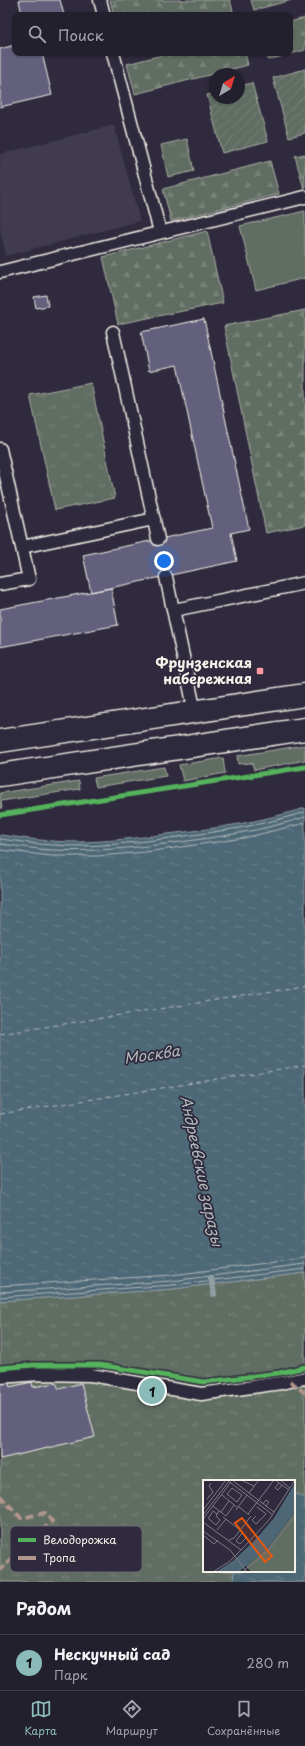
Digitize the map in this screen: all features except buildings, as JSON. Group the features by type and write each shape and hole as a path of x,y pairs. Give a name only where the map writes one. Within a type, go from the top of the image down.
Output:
{"main road":[{"path":"0,741 305,695"},
{"path":"0,775 305,729"}],"lane":[{"path":"100,0 103,12"},
{"path":"114,56 160,232"},
{"path":"0,272 305,197"},
{"path":"113,332 158,539"},
{"path":"0,449 29,579 0,584"},
{"path":"22,547 154,519"},
{"path":"166,576 195,712"},
{"path":"174,610 305,583"},
{"path":"0,1377 40,1374 91,1375 201,1394 281,1384 305,1378"}],"shaded area":[{"path":"114,125 140,221 6,256 0,230 0,154"}],"green space":[{"path":"110,0 230,0 233,12 113,12"},
{"path":"251,0 292,0 254,10"},
{"path":"305,18 305,50 293,53 293,21"},
{"path":"158,56 246,56 248,65 236,68 209,68 209,75 135,94 127,64"},
{"path":"267,56 283,56 268,60"},
{"path":"305,69 305,133 289,137 273,78"},
{"path":"252,83 268,141 222,153 209,104 245,104 245,85"},
{"path":"187,139 194,171 168,177 161,145"},
{"path":"305,154 305,188 304,189 295,156"},
{"path":"270,161 279,194 171,221 163,189"},
{"path":"305,211 305,278 256,290 240,226"},
{"path":"207,231 223,303 118,324 103,257"},
{"path":"305,310 305,525 266,533 224,326"},
{"path":"91,383 115,498 55,510 30,395"},
{"path":"305,745 305,760 254,770 252,763 238,764 237,756"},
{"path":"223,758 225,773 183,781 179,765"},
{"path":"164,767 166,776 96,787 94,778"},
{"path":"79,781 80,789 1,801 2,808 0,808 0,793"},
{"path":"305,1273 305,1582 0,1582 0,1301 173,1289"}],"water":[{"name":"Москва","path":"305,808 305,1273 173,1289 0,1301 0,835 66,842 138,838 202,830 254,821"},
{"path":"295,1493 305,1498 305,1582 233,1582 234,1572 295,1572"}],"waterway":[{"name":"Андреевские заразы","path":"211,1278 214,1294"}],"ferry route":[{"path":"0,1034 305,986"},
{"path":"0,1114 305,1065"}],"marked path":[{"path":"290,1381 305,1393"},
{"path":"0,1496 21,1518 45,1513 52,1521 47,1526"},
{"path":"0,1570 10,1561"}],"cycle path":[{"path":"0,815 305,767"},
{"path":"0,1368 34,1365 100,1365 204,1382 279,1373 305,1367"}],"place":[{"name":"Фрунзенская набережная","path":"260,671"},
{"name":"Нескучный сад","path":"152,1391"}]}
